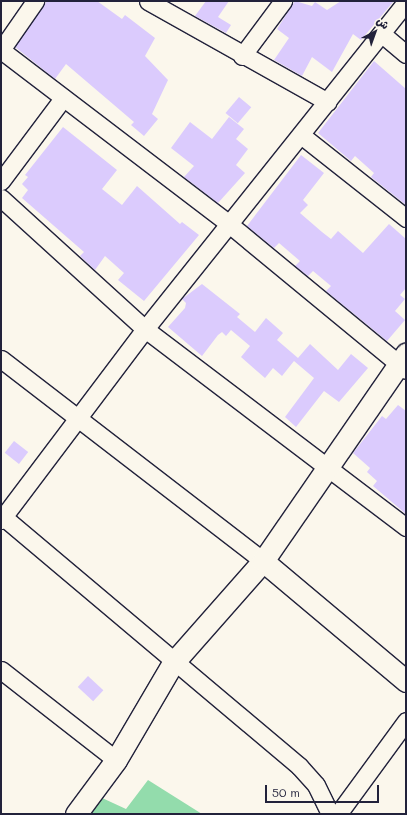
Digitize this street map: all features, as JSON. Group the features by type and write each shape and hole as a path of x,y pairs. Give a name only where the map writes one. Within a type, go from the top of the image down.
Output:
{"street":[{"path":"35,1 1,50 229,224 403,362 326,467 263,561 173,663 116,760 76,814"},
{"path":"148,1 242,56 328,102"},
{"path":"242,56 283,1"},
{"path":"330,814 316,785 299,766 173,663 2,517 79,418 145,328 328,102 406,2"},
{"path":"382,34 406,54"},
{"path":"1,181 63,98"},
{"path":"301,135 406,218"},
{"path":"1,198 145,328 406,527"},
{"path":"1,358 263,561 406,681"},
{"path":"1,670 116,760"},
{"path":"338,814 406,721"}],"green space":[{"path":"148,780 202,814 89,814 100,797 126,809"}],"building":[{"path":"47,1 97,1 122,19 125,15 155,38 145,56 168,80 152,114 158,119 144,136 131,125 134,122 66,64 55,79 15,47"},
{"path":"206,1 229,1 218,17 231,25 226,33 195,16"},
{"path":"295,1 312,6 315,2 327,10 341,1 394,1 361,40 353,34 332,72 312,57 302,76 274,60 289,38 277,29"},
{"path":"374,61 406,89 406,205 371,177 374,173 355,156 351,161 318,133"},
{"path":"239,97 251,107 238,123 226,113"},
{"path":"229,117 244,129 236,139 248,149 236,165 245,173 218,203 184,177 194,166 171,148 190,122 212,139"},
{"path":"63,127 117,170 102,189 122,205 137,186 180,224 182,222 199,235 144,301 118,280 124,273 105,256 95,270 80,256 84,252 22,198 28,190 22,184 28,177 25,175"},
{"path":"301,155 324,173 303,200 308,205 300,213 322,232 331,239 338,231 363,253 389,224 406,239 406,288 400,295 405,299 395,311 405,320 387,341 326,291 331,286 313,271 308,276 295,266 300,261 279,243 274,248 247,226"},
{"path":"202,284 240,314 237,317 255,332 266,318 283,333 277,340 298,358 310,344 338,370 351,354 368,368 339,402 324,391 296,427 285,417 314,378 294,361 282,376 273,368 265,378 241,357 250,346 231,330 226,336 222,332 218,335 202,356 168,327 185,308 186,303 182,299"},
{"path":"398,405 406,411 406,514 373,486 377,481 367,472 370,468 353,453 382,416 386,419"},
{"path":"14,441 28,452 19,464 5,453"},
{"path":"88,676 103,690 93,701 78,687"}]}
